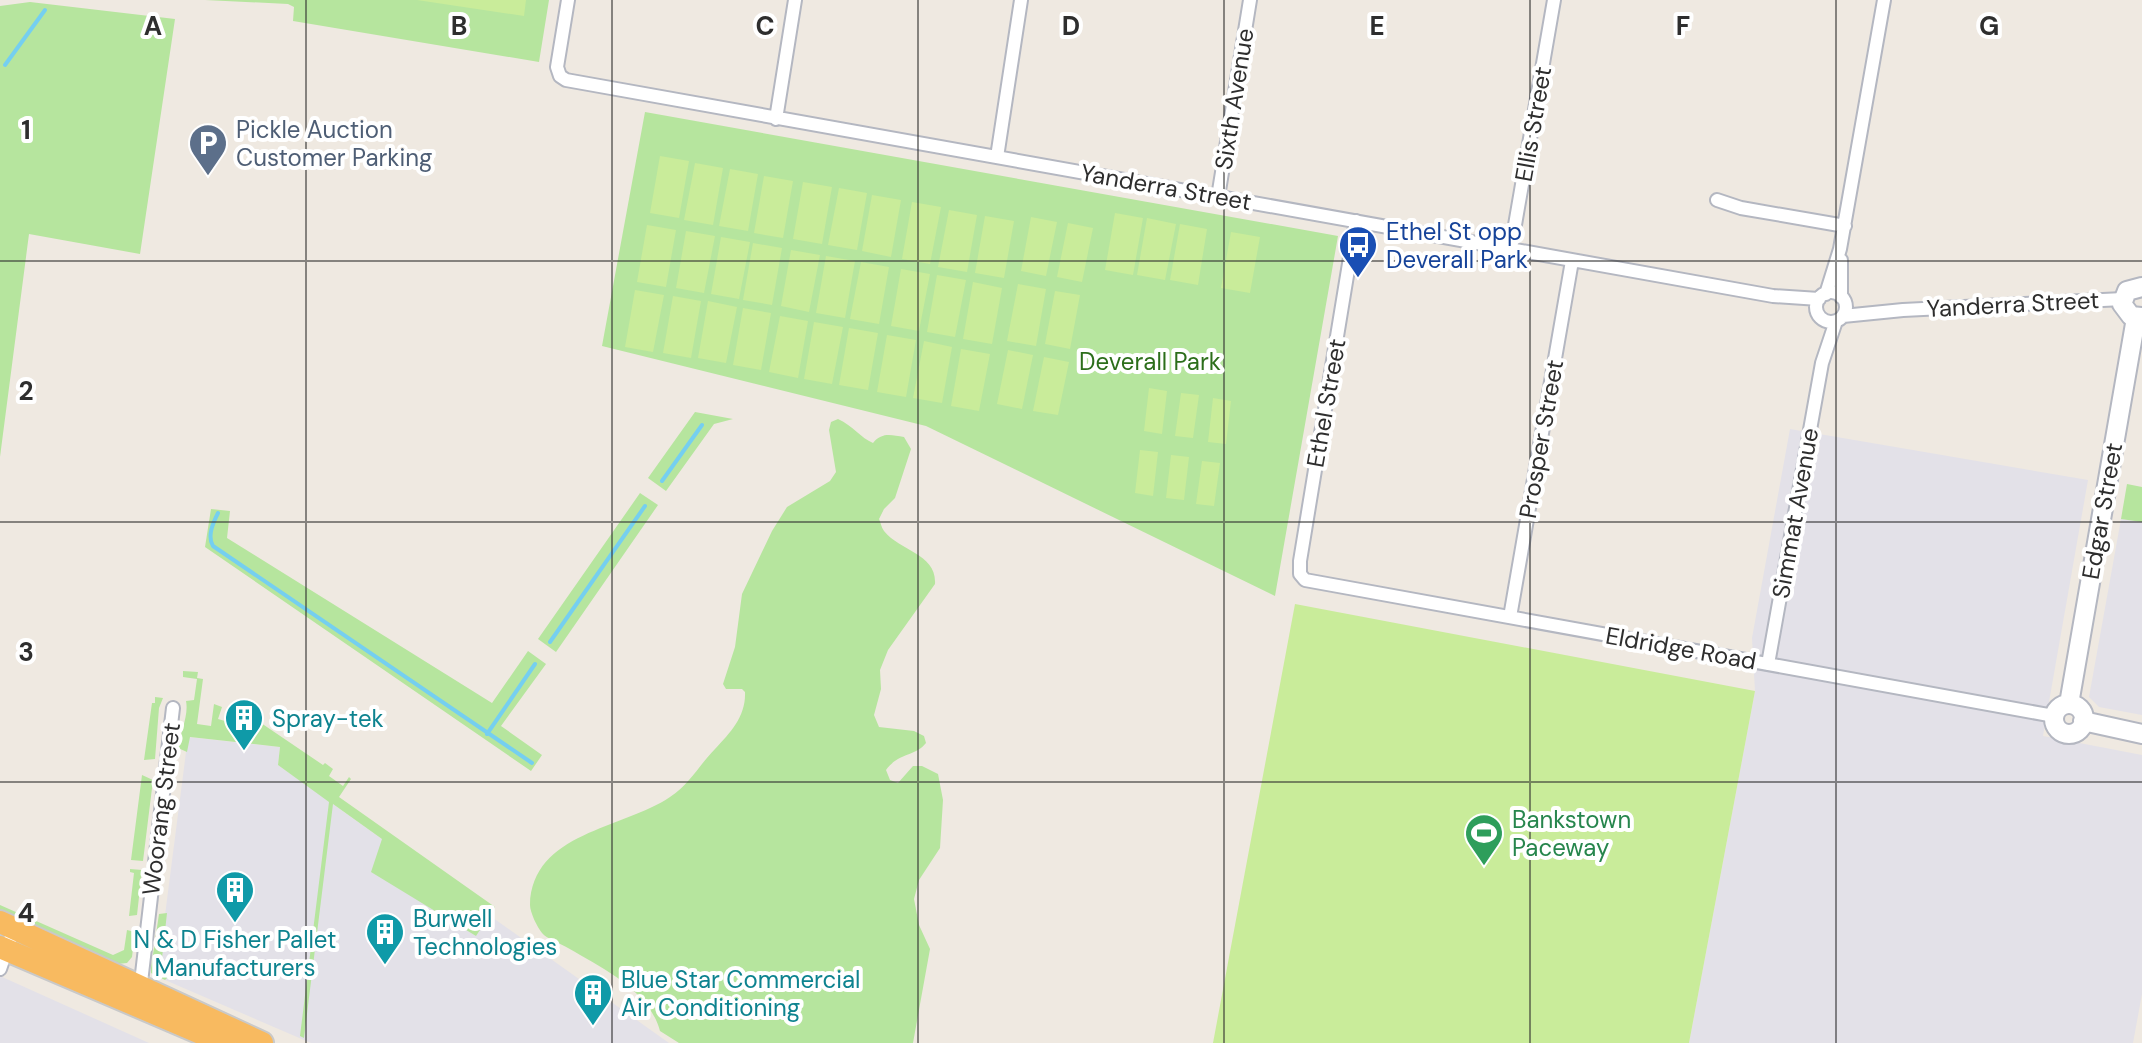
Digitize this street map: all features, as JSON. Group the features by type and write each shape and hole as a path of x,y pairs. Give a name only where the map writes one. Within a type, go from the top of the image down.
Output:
{"highway":[{"path":"7,925 49,942 139,997 224,1043"},
{"path":"2,955 139,997 262,1043"}],"main road":[{"path":"2139,318 2127,313 2123,299 2131,288 2142,285"},
{"name":"Edgar Street","path":"2069,704 2139,318"},
{"path":"2069,704 2078,708 2083,721 2075,732 2065,733 2057,728 2054,716 2060,707 2069,704"},
{"path":"2083,721 2142,734"}],"street":[{"name":"Yanderra Street","path":"568,0 557,63 560,76 574,81 1821,305"},
{"path":"776,119 795,0"},
{"path":"997,157 1021,0"},
{"name":"Sixth Avenue","path":"1218,197 1250,0"},
{"name":"Ellis Street","path":"1511,248 1554,0"},
{"name":"Simmat Avenue","path":"1822,363 1821,305 1845,226 1884,0"},
{"path":"1717,200 1741,208 1845,226"},
{"name":"Ethel Street","path":"1308,581 1300,574 1300,561 1356,221"},
{"name":"Simmat Avenue","path":"1768,664 1822,363 1842,309 1840,249"},
{"name":"Prosper Street","path":"1510,617 1572,261"},
{"path":"1834,293 1842,309 1828,322 1821,305 1834,293"},
{"name":"Yanderra Street","path":"1842,309 1903,310 2123,299"},
{"name":"Eldridge Road","path":"1308,581 2054,716"},
{"name":"Woorang Street","path":"139,997 173,708"},
{"path":"2,955 7,925"}],"shaded area":[{"path":"1790,429 2088,480 2043,736 2142,755 2142,994 2133,1043 1689,1043 1755,691 1752,638"},
{"path":"2121,519 2142,522 2142,715 2099,707 2089,697"},
{"path":"188,737 280,747 278,765 669,1043 311,1043 165,980 161,976 160,954"},
{"path":"0,976 149,1043 0,1043"}],"green space":[{"path":"205,0 549,0 539,62 293,21 294,7 288,4"},
{"path":"417,0 526,0 524,16"},
{"path":"30,2 175,19 140,254 29,234 0,457 0,6"},
{"name":"Deverall Park","path":"645,112 1338,236 1275,596 926,426 602,346"},
{"path":"660,156 689,161 679,218 650,213"},
{"path":"695,163 723,168 713,225 684,220"},
{"path":"730,169 758,174 748,231 719,226"},
{"path":"764,176 793,181 783,238 754,233"},
{"path":"803,182 832,187 822,244 793,239"},
{"path":"839,188 867,193 857,250 828,245"},
{"path":"872,195 901,200 891,257 862,251"},
{"path":"912,202 941,207 930,264 902,259"},
{"path":"949,210 977,215 967,272 938,267"},
{"path":"1115,213 1143,218 1133,275 1105,270"},
{"path":"985,216 1014,221 1004,278 975,273"},
{"path":"1031,217 1057,222 1046,276 1021,271"},
{"path":"1147,218 1176,224 1165,280 1137,275"},
{"path":"1068,223 1093,228 1082,282 1057,277"},
{"path":"1180,224 1207,229 1198,285 1170,280"},
{"path":"647,225 676,230 666,287 637,282"},
{"path":"686,231 715,236 704,293 676,288"},
{"path":"1231,232 1260,237 1250,293 1221,288"},
{"path":"721,237 750,242 739,299 711,294"},
{"path":"753,243 782,248 772,305 743,300"},
{"path":"791,250 820,255 809,312 781,306"},
{"path":"826,256 855,261 845,318 816,313"},
{"path":"861,262 889,267 879,324 850,319"},
{"path":"901,269 930,274 919,331 891,326"},
{"path":"937,275 966,280 955,337 927,332"},
{"path":"973,282 1002,288 992,344 963,339"},
{"path":"1018,284 1046,289 1036,346 1007,341"},
{"path":"635,290 664,295 653,352 625,347"},
{"path":"1055,291 1080,295 1070,349 1045,344"},
{"path":"673,296 701,301 691,358 663,353"},
{"path":"708,301 737,307 726,363 698,358"},
{"path":"743,308 771,313 761,370 733,365"},
{"path":"780,316 808,321 798,378 769,372"},
{"path":"814,322 843,327 832,384 804,379"},
{"path":"849,328 878,333 868,390 839,385"},
{"path":"887,335 916,340 906,397 877,392"},
{"path":"924,341 952,347 942,403 913,398"},
{"path":"961,349 990,354 979,411 951,406"},
{"path":"1008,350 1033,355 1022,409 997,404"},
{"path":"1044,357 1069,362 1058,415 1033,411"},
{"path":"1149,388 1167,391 1162,434 1144,431"},
{"path":"1181,393 1199,395 1193,438 1175,436"},
{"path":"1213,398 1231,401 1226,444 1208,442"},
{"path":"695,412 733,419 714,424 666,491 648,478"},
{"path":"838,419 873,443 883,436 904,437 911,449 895,498 879,519 891,538 924,559 934,574 935,584 888,650 880,670 881,689 874,715 879,727 914,731 924,736 926,743 891,764 886,770 890,780 898,783 913,766 922,766 938,774 943,800 940,848 919,880 914,899 919,925 930,949 913,1043 679,1043 660,1031 646,1004 623,982 542,933 530,908 535,881 546,862 563,847 651,808 677,792 736,723 743,709 745,692 742,689 726,689 723,684 735,647 742,594 787,507 830,481 836,472 829,430 831,422"},
{"path":"1140,450 1158,452 1153,496 1135,493"},
{"path":"1171,455 1189,457 1184,500 1166,498"},
{"path":"1202,461 1220,463 1214,506 1196,504"},
{"path":"2127,484 2142,487 2142,522 2121,519"},
{"path":"640,493 658,505 556,652 538,639"},
{"path":"211,509 230,511 227,538 492,703 528,651 546,664 501,726 542,755 531,771 205,547"},
{"name":"Bankstown Paceway","path":"1295,604 1755,691 1689,1043 1213,1043"},
{"path":"183,671 198,672 197,678 203,679 197,724 211,726 214,704 222,707 218,719 246,727 249,716 235,711 236,706 323,765 325,763 333,769 329,776 343,786 349,777 351,779 339,797 495,907 476,936 371,872 382,839 333,804 304,1038 300,1036 329,802 278,765 280,747 190,737 187,752 178,748 186,701 194,700 197,679 183,677"},
{"path":"155,697 163,698 159,708 155,759 144,760 152,703 155,703"},
{"path":"142,775 153,780 143,861 131,860"},
{"path":"130,869 142,870 137,915 129,916 134,873"},
{"path":"0,905 113,955 124,950 127,930 135,932 132,957 127,963 117,964 0,913"},
{"path":"167,913 161,967 167,978 165,980 151,973 151,968 159,914"}],"waterway":[{"path":"5,65 45,10"},
{"path":"662,481 702,425"},
{"path":"550,642 645,506"},
{"path":"218,513 211,534 213,546 532,763"},
{"path":"487,734 535,664"}],"place":[{"name":"Pickle Auction Customer Parking","path":"208,177"},
{"name":"Ethel St opp Deverall Park","path":"1358,279"},
{"name":"Spray-tek","path":"244,752"},
{"name":"Bankstown Paceway","path":"1484,867"},
{"name":"N & D Fisher Pallet Manufacturers","path":"235,924"},
{"name":"Burwell Technologies","path":"385,966"},
{"name":"Blue Star Commercial Air Conditioning","path":"593,1027"}]}
